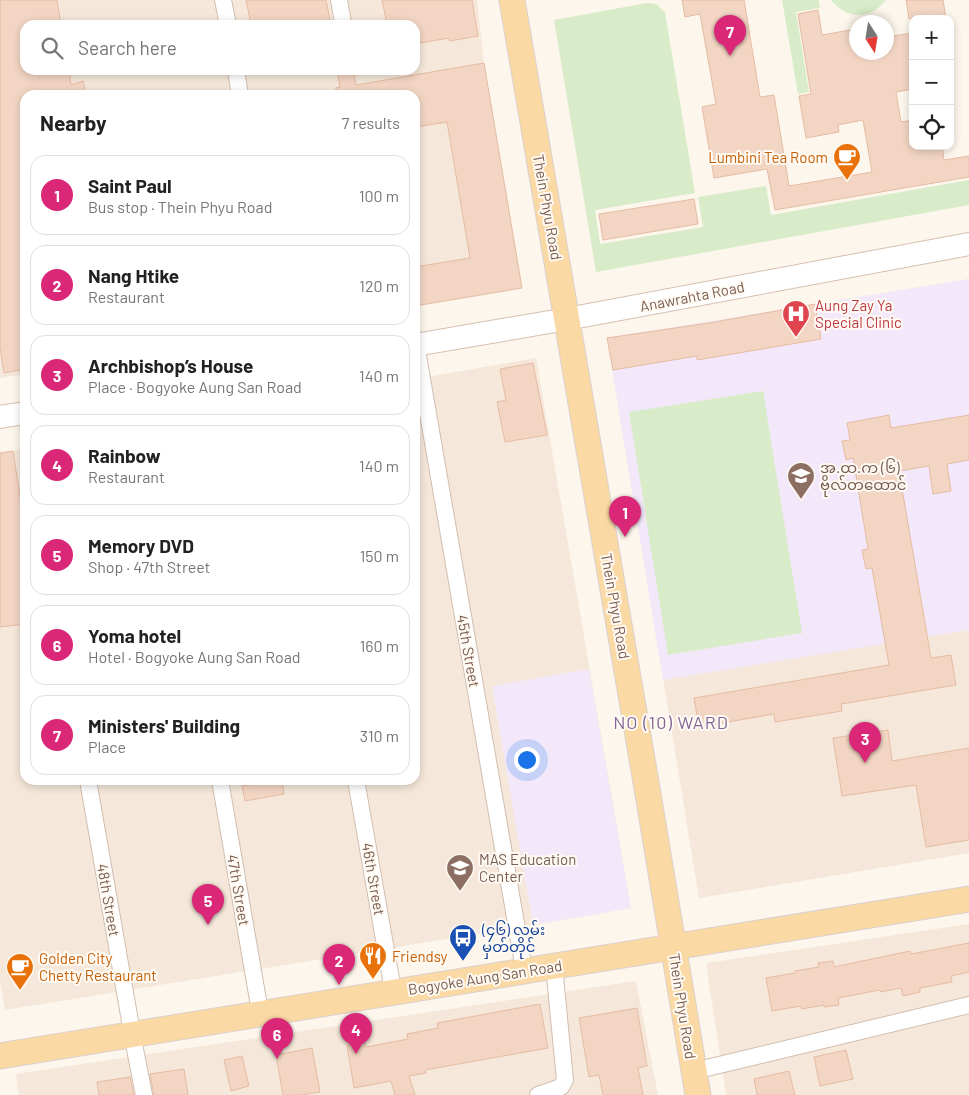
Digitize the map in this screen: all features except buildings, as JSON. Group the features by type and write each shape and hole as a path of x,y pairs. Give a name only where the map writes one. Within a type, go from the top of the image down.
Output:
{"main road":[{"name":"Thein Phyu Road","path":"512,0 696,1083"},
{"name":"Anawrahta Road","path":"420,343 567,319 969,244"},
{"path":"0,417 20,414"},
{"name":"Bogyoke Aung San Road","path":"0,1042 131,1028 554,966 672,940 969,885"},
{"name":"Bogyoke Aung San Road","path":"0,1056 258,1000 522,958 672,940 969,899"}],"street":[{"path":"223,0 227,20"},
{"path":"339,0 342,20"},
{"path":"237,75 239,90"},
{"name":"45th Street","path":"420,367 522,958"},
{"name":"48th Street","path":"89,785 144,1095"},
{"name":"47th Street","path":"221,785 258,1000"},
{"name":"46th Street","path":"357,785 391,979"},
{"path":"538,1095 564,1085 565,1080 554,966"},
{"path":"696,1083 969,1005"}],"shaded area":[{"path":"0,0 477,0 484,63 522,288 420,305 420,90 20,90 20,375 0,378"},
{"name":"အ.ထ.က (၆) ဗိုလ်တထောင်","path":"969,279 969,853 699,898 607,338"},
{"name":"အ.ထ.က (၆) ဗိုလ်တထောင်","path":"969,279 969,630 663,680 607,338"},
{"path":"536,358 631,908 5,1010 0,981 0,453 20,450 20,785 420,785 420,378"},
{"path":"589,669 631,908 533,925 492,686"},
{"path":"969,924 969,1095 726,1095 706,963"},
{"path":"636,981 658,1095 19,1095 16,1074"}],"green space":[{"path":"782,0 819,0 820,8 796,12 809,92 798,94"},
{"path":"831,0 886,0 879,7 866,14 851,14 838,7"},
{"path":"647,3 656,4 665,12 695,193 595,210 600,244 703,227 698,197 766,186 771,215 969,180 969,205 596,272 554,20"},
{"path":"763,391 802,633 668,655 629,412"}],"place":[{"name":"Ministers' Building","path":"730,56"},
{"name":"Lumbini Tea Room","path":"847,181"},
{"name":"Aung Zay Ya Special Clinic","path":"796,338"},
{"name":"အ.ထ.က (၆) ဗိုလ်တထောင်","path":"801,500"},
{"name":"Saint Paul","path":"625,537"},
{"name":"Archbishop’s House","path":"865,763"},
{"name":"MAS Education Center","path":"460,892"},
{"name":"Memory DVD","path":"208,925"},
{"name":"(၄၆) လမ်း မှတ်တိုင်","path":"463,962"},
{"name":"Friendsy","path":"373,980"},
{"name":"Nang Htike","path":"339,985"},
{"name":"Golden City Chetty Restaurant","path":"20,991"},
{"name":"Rainbow","path":"356,1054"},
{"name":"Yoma hotel","path":"277,1059"}],"district":[{"name":"NO (10) WARD","path":"671,722"}]}
